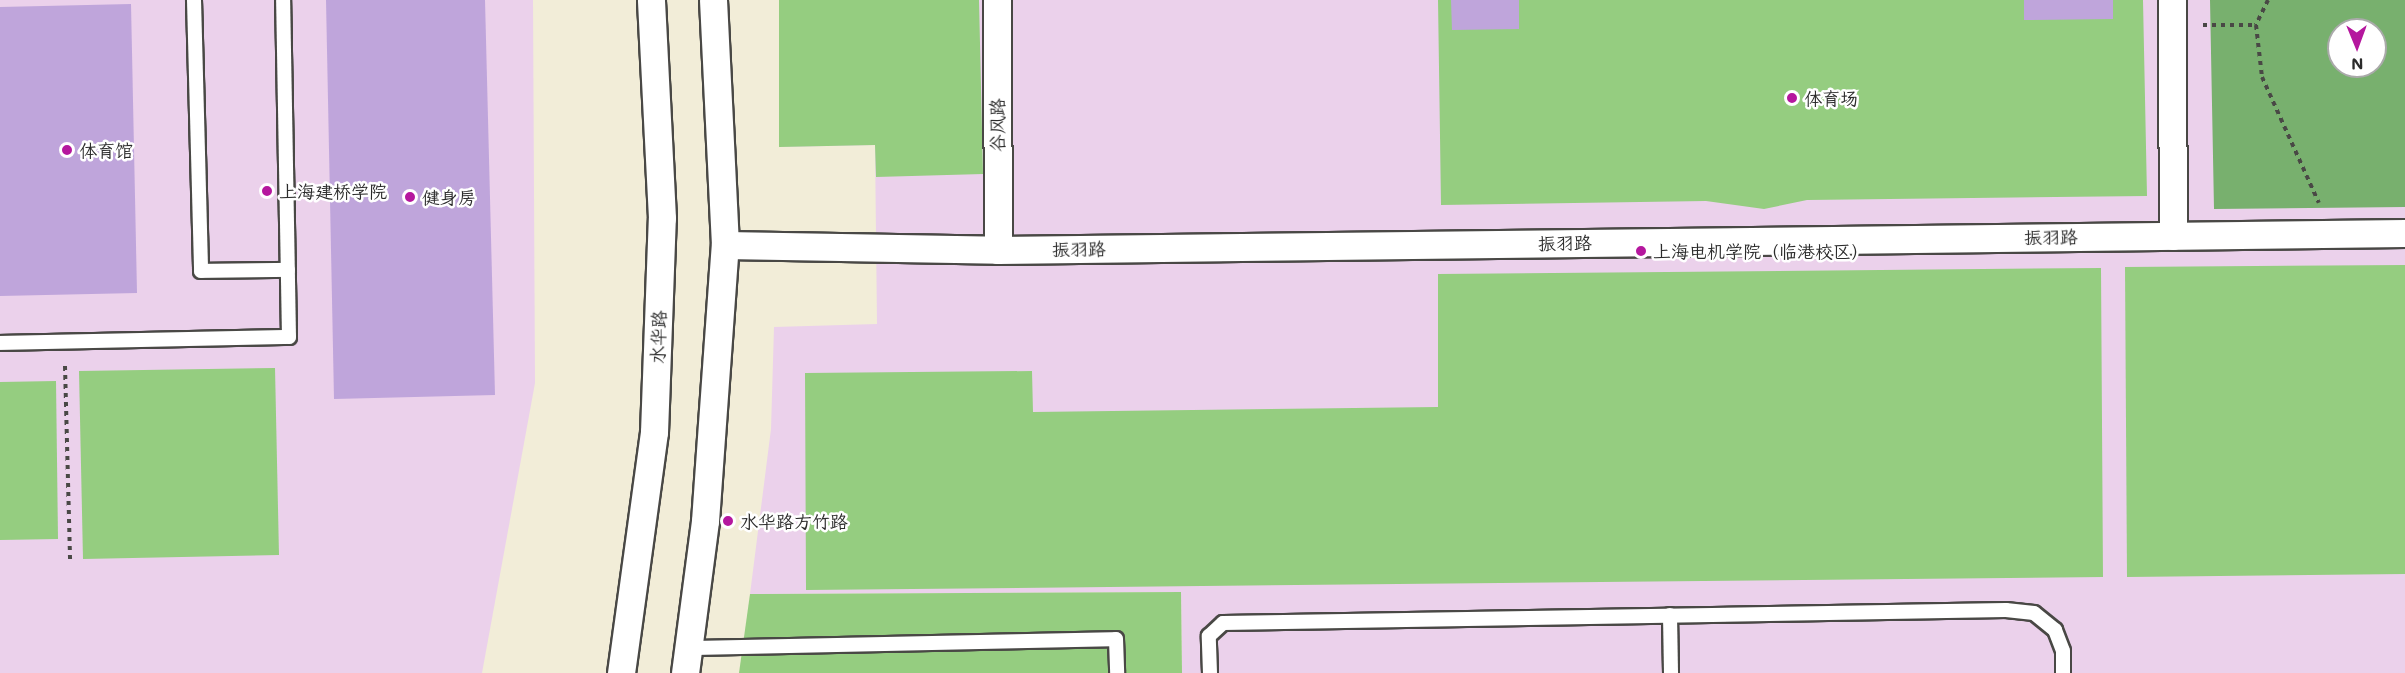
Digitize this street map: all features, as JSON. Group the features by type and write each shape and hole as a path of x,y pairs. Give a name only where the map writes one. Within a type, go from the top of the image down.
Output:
{"street":[{"name":"水华路","path":"621,673 654,432 662,218 651,0"},
{"path":"687,660 705,521 725,245 713,0"},
{"name":"谷风路","path":"997,0 998,250"},
{"path":"2172,13 2173,236"},
{"name":"振羽路","path":"725,245 998,250 2405,233"}],"lane":[{"path":"194,0 201,271 288,270"},
{"path":"0,343 289,337 283,0"},
{"path":"1210,673 1209,636 1223,623 2006,609 2034,613 2055,630 2063,651 2063,673"},
{"path":"1670,615 1671,673"},
{"path":"687,660 1116,639 1117,673"}],"path":[{"path":"2268,0 2256,25 2262,77 2332,234"},
{"path":"2172,13 2256,25"},
{"path":"64,342 70,562"}],"shaded area":[{"name":"上海建桥学院","path":"0,0 533,0 535,383 482,673 0,673"},
{"name":"上海电机学院（临港校区）","path":"779,0 2405,0 2405,673 1182,673 1181,592 750,594 771,429 774,327 877,324 875,145 779,147"}],"green space":[{"path":"779,0 979,0 983,174 876,177 875,145 779,147"},
{"name":"体育场","path":"1438,0 2143,0 2147,196 1807,200 1764,209 1706,201 1441,205"},
{"path":"2210,0 2405,0 2405,207 2214,209"},
{"path":"2405,265 2405,574 2127,577 2125,267"},
{"path":"2101,268 2103,577 806,590 805,373 1032,371 1033,412 1438,407 1438,274"},
{"path":"275,368 279,555 83,559 79,371"},
{"path":"56,381 58,539 0,540 0,382"},
{"path":"1181,592 1182,673 739,673 750,594"}],"building":[{"name":"健身房","path":"326,0 485,0 495,395 334,399"},
{"path":"1451,0 1519,0 1519,29 1452,30"},
{"path":"2024,0 2113,0 2113,19 2024,20"},
{"name":"体育馆","path":"131,4 137,293 0,296 0,7"}],"place":[{"name":"体育场","path":"1792,98"},
{"name":"体育馆","path":"67,150"},
{"name":"上海建桥学院","path":"267,191"},
{"name":"健身房","path":"410,197"},
{"name":"上海电机学院（临港校区）","path":"1641,251"},
{"name":"水华路方竹路","path":"728,521"}]}
